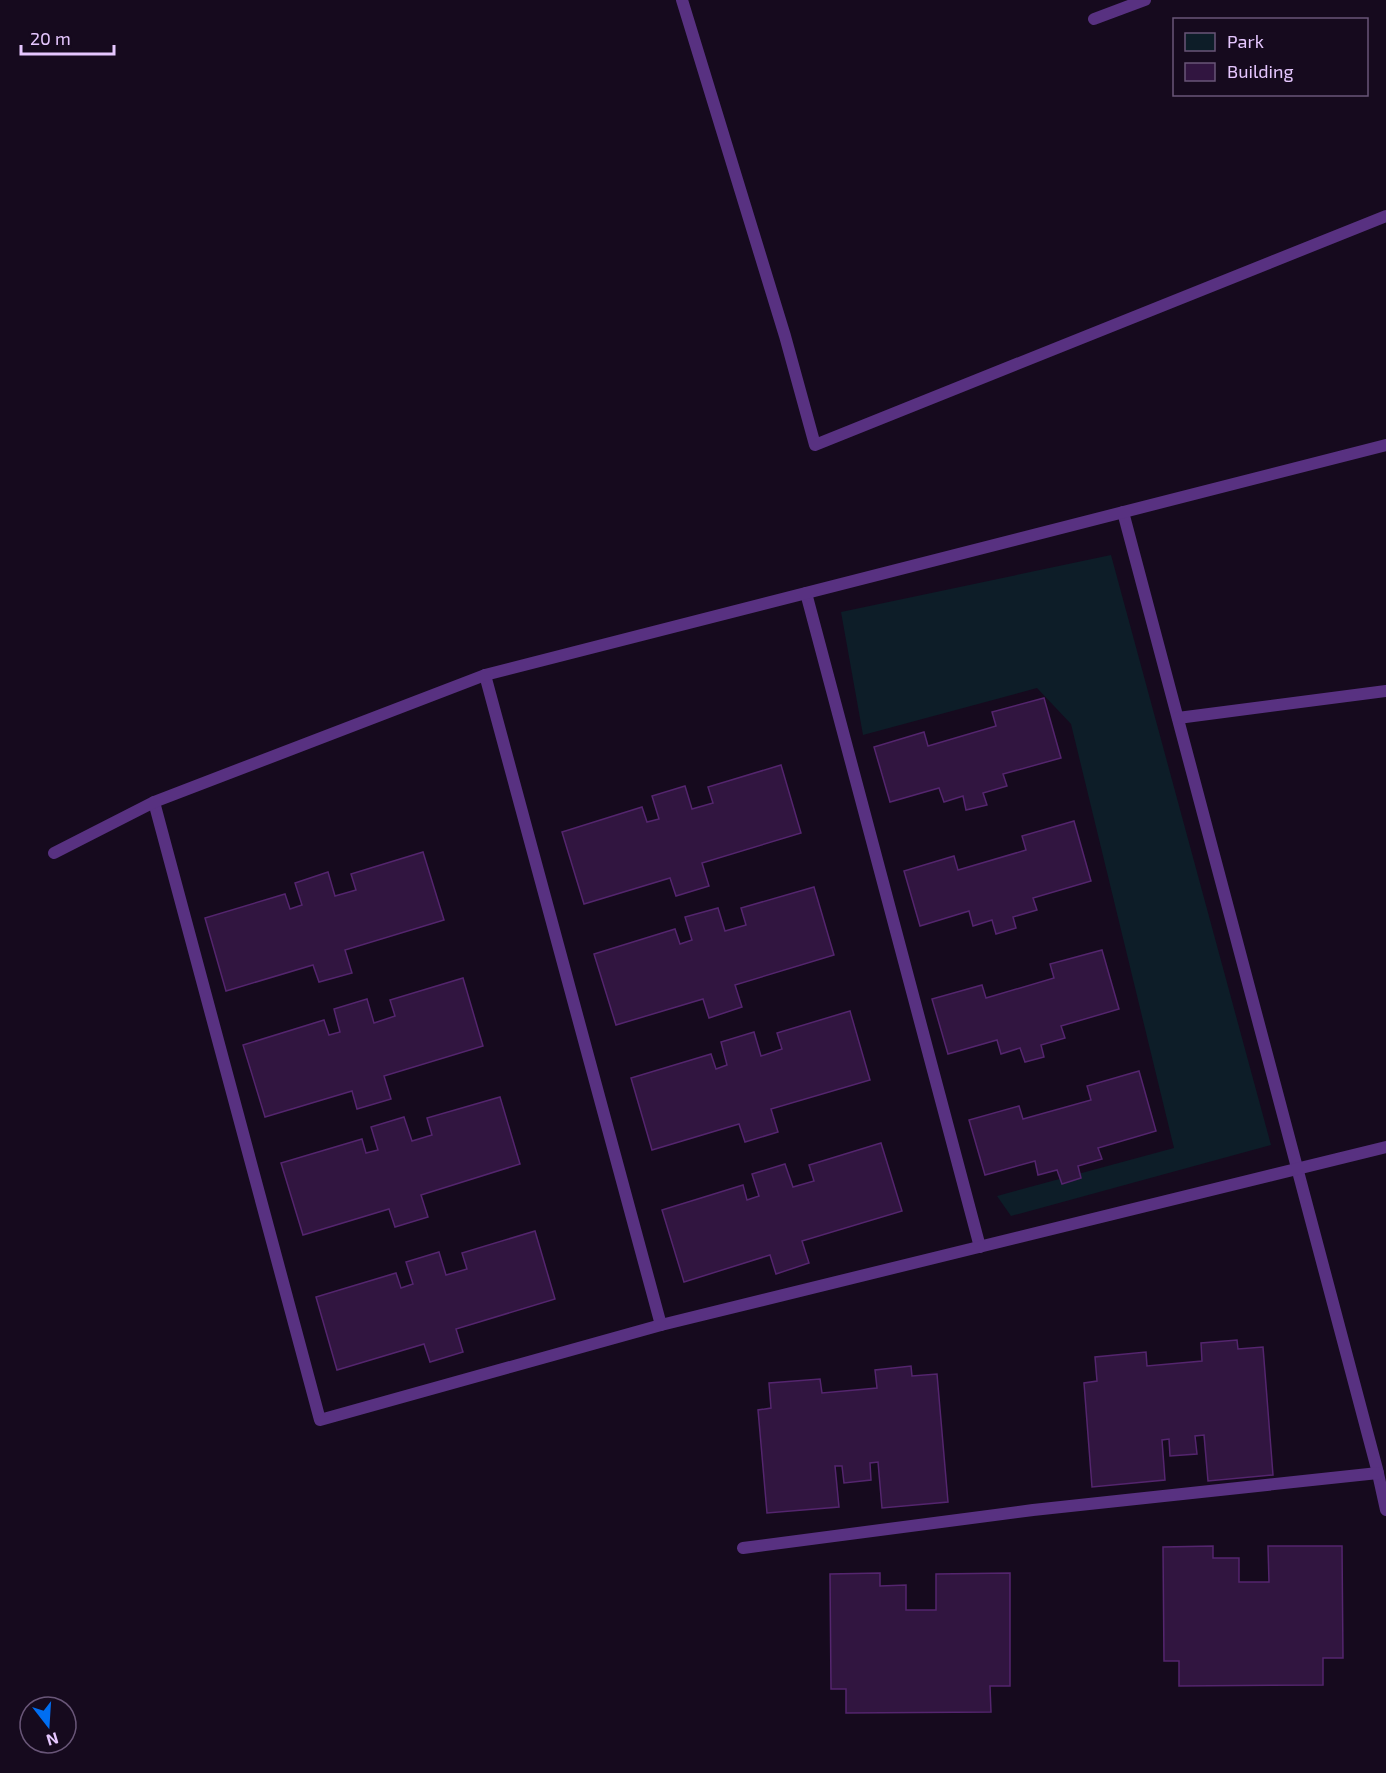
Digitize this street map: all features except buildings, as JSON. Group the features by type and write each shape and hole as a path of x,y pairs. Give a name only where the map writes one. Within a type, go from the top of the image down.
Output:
{"lane":[{"path":"682,0 785,336 815,445 1386,216"},
{"path":"1094,19 1145,0"},
{"path":"54,853 154,802 485,675 1386,445"},
{"path":"1123,512 1299,1169 1386,1510"},
{"path":"806,593 980,1247"},
{"path":"485,675 661,1325"},
{"path":"1178,718 1386,691"},
{"path":"154,802 320,1420 661,1325 1386,1147"},
{"path":"743,1548 1033,1510 1378,1473"}],"green space":[{"path":"1111,555 1271,1145 1011,1216 997,1196 1174,1148 1071,724 1037,688 863,735 841,612"}]}
